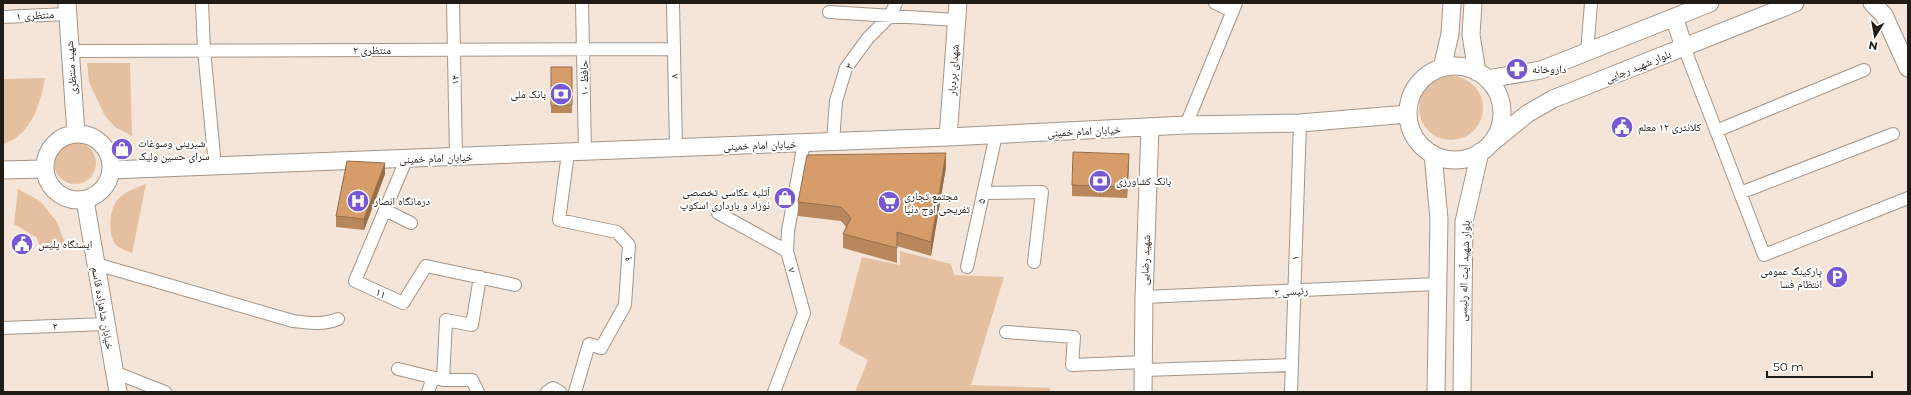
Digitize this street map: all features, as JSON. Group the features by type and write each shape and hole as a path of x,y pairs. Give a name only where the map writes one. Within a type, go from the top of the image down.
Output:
{"main road":[{"path":"1442,68 1450,34 1452,3"},
{"path":"1473,3 1471,35 1482,75"},
{"path":"1482,75 1541,70 1710,3"},
{"name":"بلوار شهید رجایی","path":"1485,149 1527,114 1553,99 1795,3"},
{"path":"1872,3 1901,32 1908,68"},
{"name":"شهید منتظری","path":"67,8 76,134"},
{"name":"شهدای بردبار","path":"948,137 957,11"},
{"path":"1674,17 1684,47"},
{"path":"1454,66 1466,67 1482,75 1495,88 1500,99 1502,111 1501,124 1496,135 1485,149 1469,157 1457,159 1445,158 1433,154 1423,147 1415,137 1410,126 1408,114 1414,91 1421,81 1430,73 1442,68 1454,66"},
{"name":"خیابان امام خمینی","path":"112,170 456,158 996,135 1186,125 1300,123 1408,114"},
{"name":"شهید رضایی","path":"1144,392 1144,297 1150,128"},
{"path":"76,134 91,136 100,142 107,150 111,160 112,170 109,181 95,196 85,200 69,199 55,192 48,184 44,169 47,153 52,144 61,138 76,134"},
{"name":"بلوار شهید آیت اله رئیسی","path":"1462,392 1464,222 1485,149"},
{"path":"1433,154 1439,219 1436,392"},
{"path":"3,170 44,169"},
{"name":"خیابان شاهزاده قاسم","path":"85,200 118,392"}],"street":[{"path":"202,3 204,50 215,166"},
{"name":"۱۲","path":"453,3 456,158"},
{"name":"حافظ ۱۰","path":"582,3 585,152"},
{"name":"۸","path":"673,3 676,148"},
{"name":"۳","path":"833,142 836,101 846,68 868,38 890,16 896,3"},
{"path":"1186,125 1234,7 1215,3"},
{"path":"1587,52 1591,3"},
{"name":"منتظری ۱","path":"3,17 67,8"},
{"path":"829,12 890,16 957,11"},
{"path":"1684,47 1764,255 1908,198"},
{"name":"منتظری ۲","path":"70,51 674,49"},
{"path":"1716,131 1864,70"},
{"name":"۱","path":"1291,392 1300,123"},
{"path":"1740,193 1893,134"},
{"name":"۵","path":"967,267 996,135"},
{"name":"۷","path":"774,392 804,313 787,251 788,231 804,143"},
{"name":"۹","path":"568,153 559,220 617,232 629,244 625,305 601,348 589,344 575,392"},
{"name":"۱۱","path":"406,160 355,281 403,304 426,266 515,285"},
{"path":"983,193 1042,192 1034,262"},
{"path":"385,210 411,223"},
{"path":"718,213 787,251"},
{"path":"96,264 293,322 311,324 330,322 338,319"},
{"path":"428,392 438,379 446,320 472,325 480,278"},
{"name":"رئیسی ۲","path":"1144,297 1438,284"},
{"name":"۲","path":"3,328 106,324"},
{"path":"1006,332 1074,337 1072,365 1292,365"},
{"path":"398,369 438,379 472,380 478,392"},
{"path":"114,372 165,392"},
{"path":"547,392 552,388 560,392"}],"shaded area":[{"path":"87,63 130,63 132,136 115,127 105,116 89,82"},
{"path":"1445,76 1457,76 1474,85 1481,96 1483,108 1481,120 1474,131 1457,140 1445,140 1433,135 1424,126 1419,114 1419,102 1424,90 1433,81"},
{"path":"45,78 37,108 28,126 13,140 3,144 3,79"},
{"path":"71,142 79,142 87,145 93,151 96,163 93,175 87,181 79,184 71,184 63,181 57,175 54,167 54,159 57,151 63,145"},
{"path":"146,184 132,253 117,246 114,242 110,222 111,215 115,203 121,196"},
{"path":"18,189 40,201 57,222 66,246 42,250 36,237 14,224"},
{"path":"900,251 951,264 954,275 1004,277 971,385 1050,388 1050,392 855,392 868,360 839,344 862,257 900,265"}],"building":[{"name":"بانک ملی","path":"551,67 572,67 572,105 551,106"},
{"name":"بانک کشاورزی","path":"1073,152 1129,154 1127,187 1072,185"},
{"path":"946,153 931,242 897,232 897,248 843,234 851,218 841,207 798,202 807,155"},
{"name":"درمانگاه انصار","path":"347,161 385,163 364,219 336,216"}],"place":[{"name":"داروخانه","path":"1517,69"},
{"name":"بانک ملی","path":"561,94"},
{"name":"کلانتری ۱۲ معلم","path":"1622,127"},
{"name":"شیرینی وسوغات سرای حسین ولیک","path":"122,149"},
{"name":"بانک کشاورزی","path":"1100,181"},
{"name":"آتلیه عکاسی تخصصی نوزاد و بارداری اسکوپ","path":"785,198"},
{"name":"درمانگاه انصار","path":"358,201"},
{"name":"مجتمع تجاری تفریحی اوج دنیا","path":"889,202"},
{"name":"ایستگاه پلیس","path":"22,244"},
{"name":"پارکینگ عمومی انتظام فسا","path":"1837,277"}]}
